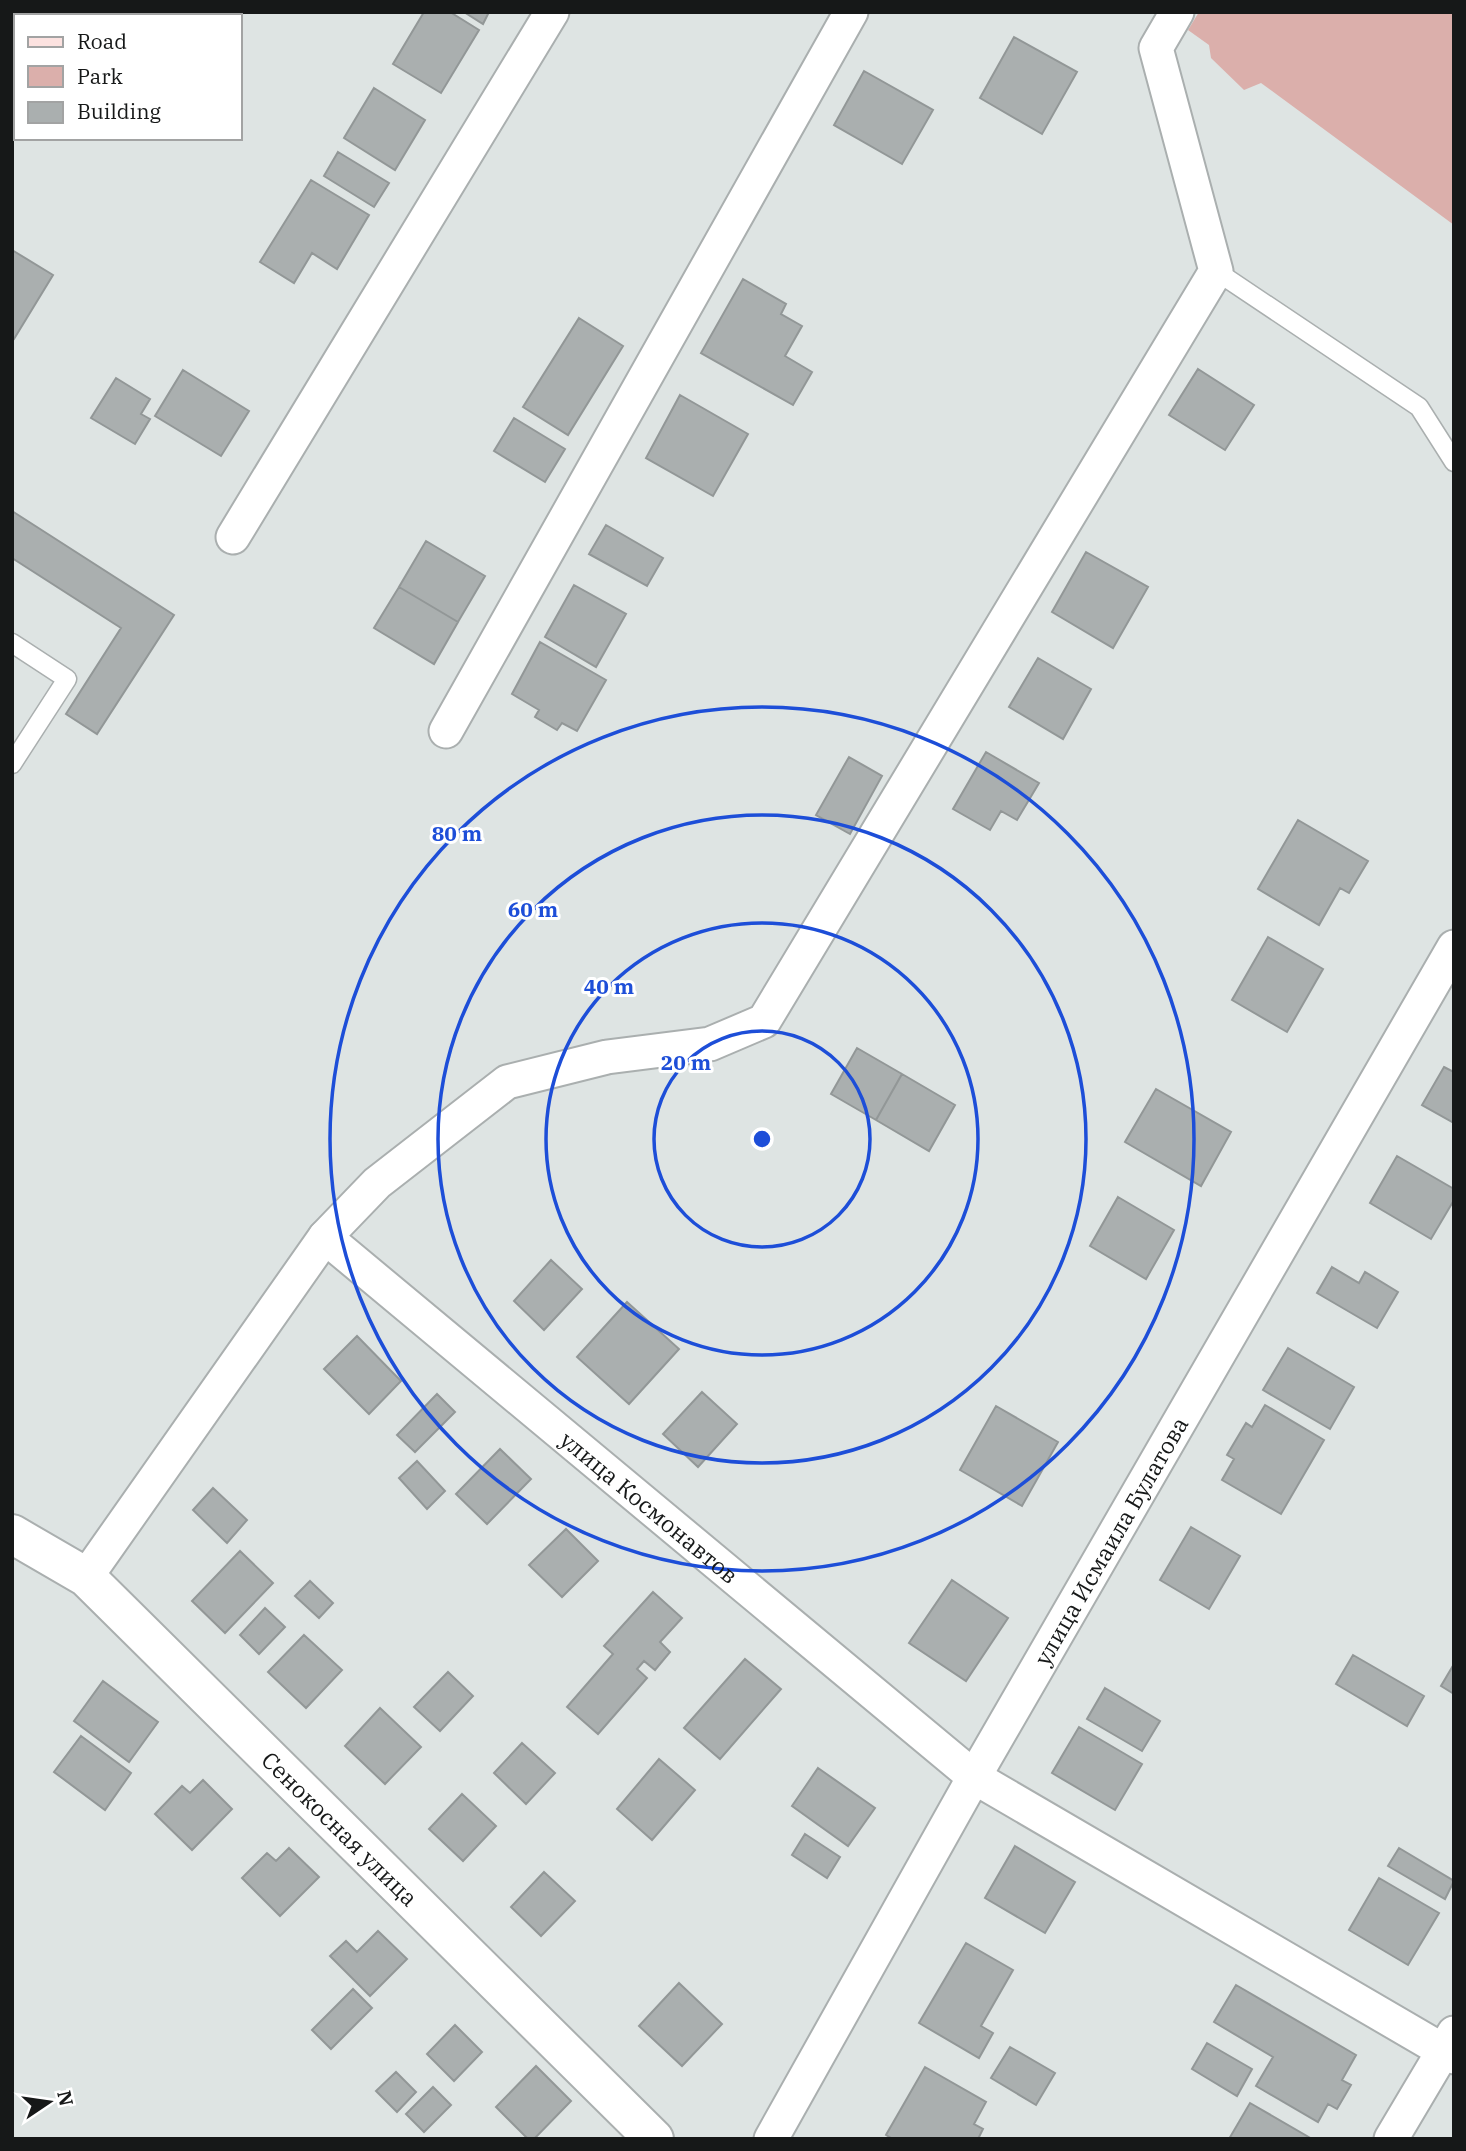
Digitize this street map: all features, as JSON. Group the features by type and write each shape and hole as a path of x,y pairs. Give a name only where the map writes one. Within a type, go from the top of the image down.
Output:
{"street":[{"path":"233,537 552,12"},
{"path":"446,731 851,12"},
{"path":"86,1577 325,1237 377,1183 507,1082 607,1057 710,1044 765,1021 1216,271 1156,48 1177,12"},
{"name":"улица Исмаила Булатова","path":"771,2139 974,1777 1454,947"},
{"name":"улица Космонавтов","path":"325,1237 974,1777 1450,2047"},
{"name":"Сенокосная улица","path":"12,1534 86,1577 654,2139"},
{"path":"1391,2139 1450,2047"}],"lane":[{"path":"1216,271 1419,407 1454,462"},
{"path":"12,643 68,679 12,764"}],"green space":[{"path":"1199,12 1454,12 1454,225 1261,83 1244,90 1211,58 1209,45 1188,30"}],"building":[{"path":"146,12 214,12 213,14"},
{"path":"424,12 450,12 479,30 441,93 393,64"},
{"path":"464,12 489,12 483,24"},
{"path":"1014,37 1077,72 1042,134 980,98"},
{"path":"864,71 933,110 902,164 834,125"},
{"path":"374,88 425,120 395,170 344,138"},
{"path":"338,152 389,183 374,207 324,176"},
{"path":"311,180 369,215 337,269 312,253 294,283 260,262"},
{"path":"12,250 53,275 14,339 12,338"},
{"path":"743,279 786,304 781,314 802,326 785,356 812,372 793,405 701,353"},
{"path":"579,318 623,346 568,435 523,407"},
{"path":"1198,369 1254,405 1225,450 1169,415"},
{"path":"183,370 249,411 221,456 155,416"},
{"path":"116,378 150,399 141,414 150,419 135,444 91,418"},
{"path":"680,395 748,434 713,496 646,458"},
{"path":"514,418 565,449 545,482 494,451"},
{"path":"12,511 174,615 97,734 66,714 121,628 12,558"},
{"path":"606,525 663,558 647,586 589,554"},
{"path":"426,541 485,576 458,622 399,587"},
{"path":"1086,552 1148,587 1113,648 1052,612"},
{"path":"574,585 626,614 596,667 545,637"},
{"path":"399,587 458,622 434,664 374,628"},
{"path":"540,642 606,680 577,731 562,723 557,730 535,717 539,710 512,694"},
{"path":"1038,658 1091,689 1063,739 1009,707"},
{"path":"986,752 1039,783 1017,820 1001,811 990,830 953,809"},
{"path":"849,757 882,776 850,834 816,815"},
{"path":"1298,820 1368,861 1349,893 1340,888 1319,925 1258,889"},
{"path":"1268,937 1323,969 1287,1032 1232,1000"},
{"path":"857,1048 902,1074 876,1120 831,1094"},
{"path":"1444,1067 1454,1072 1454,1123 1422,1105"},
{"path":"902,1074 955,1105 929,1151 876,1120"},
{"path":"1156,1089 1231,1132 1201,1186 1125,1142"},
{"path":"1397,1156 1454,1189 1454,1200 1431,1239 1370,1203"},
{"path":"1118,1197 1174,1230 1146,1279 1090,1246"},
{"path":"551,1260 582,1289 544,1330 514,1301"},
{"path":"1332,1267 1359,1283 1365,1272 1398,1292 1377,1328 1317,1293"},
{"path":"627,1302 679,1349 629,1404 577,1357"},
{"path":"357,1336 401,1381 369,1414 324,1369"},
{"path":"1288,1348 1354,1387 1330,1429 1263,1390"},
{"path":"702,1392 737,1424 698,1467 663,1434"},
{"path":"437,1394 455,1412 415,1452 397,1435"},
{"path":"1265,1405 1324,1440 1281,1514 1222,1480 1234,1459 1227,1455 1246,1423 1252,1427"},
{"path":"996,1406 1058,1442 1022,1506 960,1470"},
{"path":"500,1449 531,1479 487,1524 456,1494"},
{"path":"417,1461 445,1491 427,1509 399,1478"},
{"path":"213,1488 247,1520 227,1543 193,1510"},
{"path":"1191,1527 1240,1556 1209,1609 1160,1580"},
{"path":"566,1529 598,1561 562,1597 529,1565"},
{"path":"240,1551 273,1583 225,1633 192,1601"},
{"path":"952,1580 1008,1618 966,1681 909,1643"},
{"path":"310,1581 333,1603 319,1618 295,1596"},
{"path":"653,1592 682,1618 660,1642 670,1652 655,1670 644,1661 637,1669 647,1678 598,1734 567,1707 613,1654 604,1646"},
{"path":"265,1608 285,1627 259,1654 240,1635"},
{"path":"304,1635 342,1670 306,1708 268,1672"},
{"path":"1353,1655 1424,1696 1407,1726 1336,1684"},
{"path":"745,1659 781,1689 720,1759 684,1728"},
{"path":"1454,1664 1454,1694 1441,1686"},
{"path":"448,1672 473,1696 440,1731 414,1707"},
{"path":"103,1681 158,1722 129,1762 74,1721"},
{"path":"1105,1688 1160,1721 1142,1751 1087,1719"},
{"path":"380,1708 421,1747 385,1784 345,1746"},
{"path":"1079,1727 1142,1764 1115,1810 1052,1773"},
{"path":"81,1736 131,1773 105,1810 54,1772"},
{"path":"522,1743 555,1773 526,1804 494,1773"},
{"path":"659,1759 695,1790 652,1840 617,1809"},
{"path":"818,1768 875,1808 848,1846 792,1806"},
{"path":"203,1780 232,1809 192,1850 155,1814 182,1786 190,1793"},
{"path":"462,1794 496,1826 463,1861 429,1829"},
{"path":"805,1834 840,1857 827,1878 792,1855"},
{"path":"1015,1846 1075,1882 1045,1933 985,1898"},
{"path":"289,1848 319,1877 280,1916 242,1878 267,1853 276,1861"},
{"path":"1399,1848 1454,1881 1445,1899 1388,1866"},
{"path":"544,1872 575,1901 541,1936 511,1907"},
{"path":"1379,1878 1439,1913 1408,1965 1349,1930"},
{"path":"378,1931 407,1959 370,1996 330,1956 346,1941 357,1952"},
{"path":"966,1943 1013,1970 981,2026 993,2033 979,2058 919,2023"},
{"path":"679,1983 722,2024 682,2066 639,2026"},
{"path":"1236,1985 1356,2055 1342,2080 1351,2085 1337,2109 1328,2104 1318,2122 1256,2086 1273,2057 1214,2022"},
{"path":"353,1989 372,2008 331,2049 312,2030"},
{"path":"455,2025 482,2052 454,2081 427,2054"},
{"path":"1207,2043 1252,2069 1237,2096 1192,2069"},
{"path":"1010,2047 1055,2073 1036,2105 991,2078"},
{"path":"536,2066 571,2101 534,2139 528,2139 496,2107"},
{"path":"925,2067 986,2102 974,2124 983,2129 978,2139 893,2139 886,2135"},
{"path":"396,2072 416,2092 397,2112 376,2091"},
{"path":"433,2087 451,2105 424,2132 406,2114"},
{"path":"1250,2103 1312,2139 1229,2139"}]}
